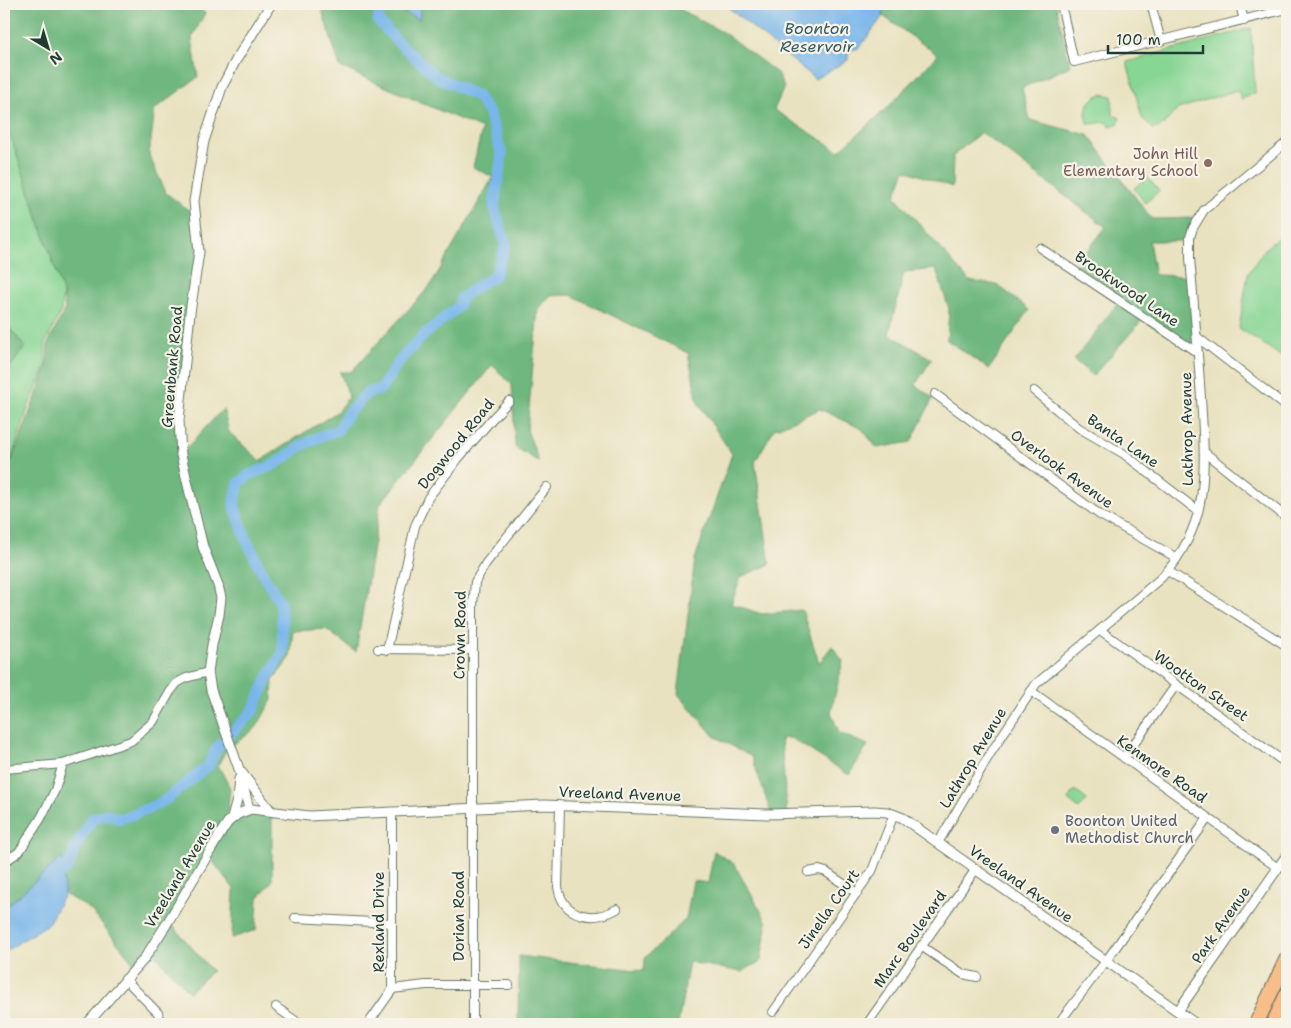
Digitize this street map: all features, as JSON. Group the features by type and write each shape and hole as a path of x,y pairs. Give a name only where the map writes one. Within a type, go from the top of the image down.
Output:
{"highway":[{"path":"1256,1024 1287,958"},
{"path":"1273,1024 1287,994"}],"street":[{"name":"Greenbank Road","path":"249,809 239,769 214,702 208,672 212,645 220,615 221,598 203,547 185,472 179,434 185,361 199,252 194,201 204,141 215,103 236,60 271,4"},
{"path":"1062,4 1074,62 1287,9"},
{"path":"1151,4 1161,41"},
{"path":"1240,4 1244,21"},
{"name":"Lathrop Avenue","path":"938,843 990,754 1036,684 1168,571 1178,558 1192,531 1198,511 1204,474 1204,452 1198,337 1190,249 1192,228 1210,204 1287,142"},
{"name":"Brookwood Lane","path":"1040,248 1198,353"},
{"path":"1198,337 1287,407"},
{"name":"Banta Lane","path":"1034,391 1079,428 1124,454 1198,511"},
{"name":"Overlook Avenue","path":"935,394 1100,515 1178,558"},
{"name":"Dogwood Road","path":"387,650 415,526 428,498 464,452 509,401"},
{"path":"1204,452 1287,518"},
{"name":"Crown Road","path":"474,808 473,606 475,582 486,563 547,487"},
{"path":"1168,571 1287,646"},
{"name":"Wootton Street","path":"1100,630 1287,764"},
{"path":"378,650 473,650"},
{"path":"4,769 63,764 131,741 153,722 177,683 186,678 208,672"},
{"path":"1124,758 1176,685"},
{"name":"Kenmore Road","path":"1031,691 1278,868"},
{"path":"4,862 19,852 42,818 55,790 63,764"},
{"name":"Greenbank Road","path":"239,769 270,810"},
{"name":"Greenbank Road","path":"231,820 237,800 239,769"},
{"path":"560,806 558,887 562,900 570,910 586,915 605,916 617,909"},
{"name":"Vreeland Avenue","path":"87,1024 144,959 166,926 222,831 238,814 249,809 309,816 560,806 767,814 866,811 894,814 903,818 1196,1024"},
{"name":"Dorian Road","path":"473,1024 474,808"},
{"name":"Rexland Drive","path":"368,1024 392,989 392,812"},
{"name":"Jinella Court","path":"773,1012 857,893 878,858 894,814"},
{"path":"1058,1024 1106,961 1208,818"},
{"name":"Park Avenue","path":"1178,1011 1287,855"},
{"name":"Marc Boulevard","path":"867,1024 976,869"},
{"path":"808,872 819,870 826,872 857,893"},
{"path":"295,918 392,923"},
{"path":"922,946 963,974 977,977"},
{"path":"125,979 158,1012 161,1024"},
{"path":"392,989 426,985 509,985"},
{"path":"276,1007 300,1024"}],"green space":[{"path":"4,4 190,4 205,13 192,38 198,77 155,109 149,155 166,193 195,215 198,242 178,457 223,409 229,432 260,461 337,412 349,396 340,372 351,372 431,285 493,177 473,167 482,129 340,67 320,4 383,4 419,19 420,4 670,4 724,33 777,73 784,87 774,110 839,151 885,110 938,55 883,16 883,4 1056,4 1070,66 1022,88 1030,120 1088,135 1152,219 1198,218 1190,241 1149,241 1155,275 1191,276 1198,352 1142,320 1093,376 1074,360 1118,303 1072,270 1106,227 981,132 953,156 952,187 905,170 895,196 969,281 998,285 1029,310 989,369 947,340 949,309 936,269 904,272 889,334 932,359 915,385 933,398 911,442 877,448 862,429 820,409 774,429 755,462 770,564 741,577 731,604 762,614 802,610 819,663 832,646 843,661 831,712 839,733 868,745 849,775 791,738 781,738 787,816 772,816 752,757 714,736 678,694 695,559 732,454 698,403 688,353 571,295 550,296 538,310 527,430 539,462 515,447 512,385 492,365 380,504 356,652 326,629 293,631 290,658 273,680 272,700 256,728 227,749 218,765 230,788 227,819 272,808 272,881 258,898 256,930 232,938 234,889 207,854 168,920 212,971 189,992 150,949 136,966 90,909 64,894 62,857 4,909 4,481 47,367 48,344 65,309 63,292 11,137 4,125"},
{"path":"1251,28 1255,93 1242,99 1237,90 1178,109 1161,127 1153,129 1142,118 1127,62"},
{"path":"1102,94 1112,96 1113,115 1120,118 1118,125 1110,127 1107,122 1089,124 1086,114 1088,106 1097,96"},
{"path":"4,125 11,137 63,292 61,311 45,344 46,367 29,405 4,481 4,375 25,347 4,321"},
{"path":"1147,177 1159,191 1145,203 1134,188"},
{"path":"1287,230 1287,360 1239,328 1248,274 1263,251"},
{"path":"4,321 25,347 4,375"},
{"path":"1075,790 1087,800 1079,809 1068,800"},
{"path":"714,851 734,864 767,922 761,961 741,972 689,962 678,1024 518,1024 519,956 644,971 645,958 686,919 693,881 708,883"}],"water":[{"path":"383,4 420,4 420,19 419,19"},
{"name":"Boonton Reservoir","path":"724,4 883,4 883,16 859,48 851,50 848,60 815,79"},
{"path":"62,857 64,894 48,924 4,952 4,909"}],"waterway":[{"path":"51,881 69,866 75,848 92,819 106,814 120,819 152,807 167,799 209,765 216,749 253,711 268,677 283,652 280,602 265,578 247,541 234,505 239,483 249,475 276,464 301,446 338,430 347,414 368,392 380,390 400,360 426,333 458,307 461,298 494,277 506,245 494,206 502,155 489,113 477,96 437,77 400,44 378,21 381,4"}],"place":[{"name":"John Hill Elementary School","path":"1208,163"},
{"name":"Boonton United Methodist Church","path":"1055,830"}]}
